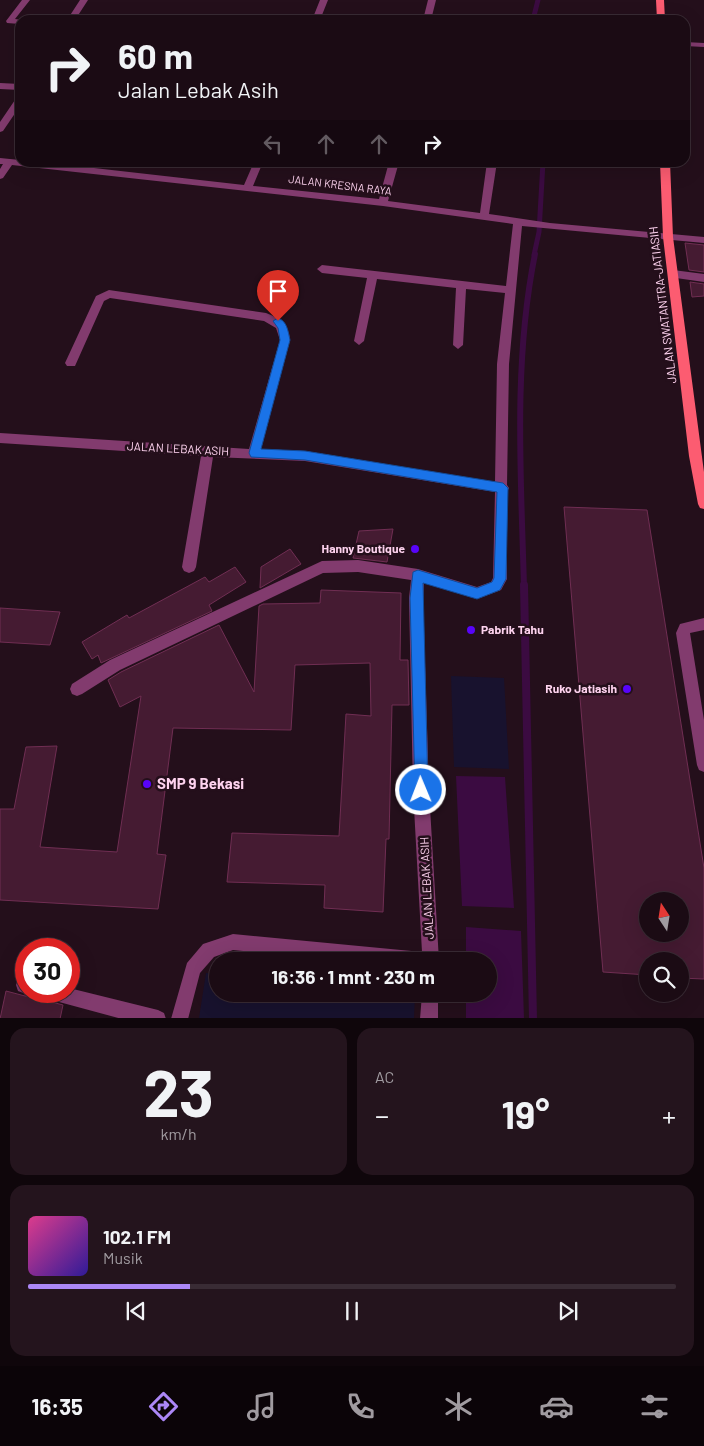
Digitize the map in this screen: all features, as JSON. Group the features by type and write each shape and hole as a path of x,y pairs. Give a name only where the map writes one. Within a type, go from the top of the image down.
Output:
{"main road":[{"path":"660,0 661,15"},
{"name":"JALAN SWATANTRA-JATIASIH","path":"665,167 668,237 700,456 704,504"}],"street":[{"path":"15,22 10,21 26,0"},
{"path":"74,15 84,0"},
{"path":"318,15 324,0"},
{"path":"429,15 432,0"},
{"path":"690,45 704,46"},
{"path":"0,86 15,87"},
{"path":"0,129 15,106"},
{"path":"0,176 4,161"},
{"name":"JALAN KRESNA RAYA","path":"60,167 383,203 550,226 704,240"},
{"path":"248,187 257,167"},
{"path":"383,203 393,167"},
{"path":"484,216 491,167"},
{"path":"77,689 115,665 322,567 335,564 348,565 418,576 477,593 496,586 500,579 503,488 503,364 510,290 522,222"},
{"path":"322,270 510,290"},
{"path":"673,274 704,278"},
{"path":"359,341 373,275"},
{"path":"458,346 461,286"},
{"path":"71,363 100,298 109,294 278,321 282,327 285,340 254,453"},
{"name":"JALAN LEBAK ASIH","path":"0,438 208,452 305,456 503,488"},
{"path":"189,567 208,452"},
{"name":"JALAN LEBAK ASIH","path":"418,576 416,598 421,790 430,952"},
{"path":"704,624 688,626 683,633 704,765"},
{"path":"179,1018 193,969 209,950 234,942 335,952"},
{"path":"80,999 158,1018"},
{"path":"429,1018 430,1002"}],"shaded area":[{"path":"451,676 504,678 509,769 454,767"},
{"path":"456,776 505,777 514,908 462,906"},
{"path":"466,927 521,931 524,1018 466,1018 466,1002 497,1002 497,952 466,952"},
{"path":"206,973 209,973 209,1002 415,1002 414,1018 199,1018"}],"building":[{"path":"685,243 704,245 704,272 689,270"},
{"path":"690,282 704,284 704,296 692,297"},
{"name":"Ruko Jatiasih","path":"564,507 647,510 704,868 704,979 689,978 689,952 639,952 639,974 603,972"},
{"path":"393,529 387,562 353,558 359,531"},
{"path":"290,549 301,564 260,588 261,567"},
{"path":"235,567 246,582 209,605 212,611 101,663 98,655 92,659 82,642 127,615 129,618 205,577 209,582"},
{"path":"321,590 401,593 400,660 408,660 409,705 392,705 389,839 386,839 383,912 324,908 325,885 227,882 232,833 339,836 346,714 371,716 370,663 295,665 291,730 173,728 157,854 166,855 158,909 0,900 0,809 14,809 26,747 57,746 40,847 117,852 141,696 120,707 108,680 219,625 254,692 259,606 263,604 320,603"},
{"path":"0,608 60,612 50,645 0,642"},
{"path":"6,991 15,993 15,1003 56,1003 63,1005 60,1018 0,1018"}],"waterway":[{"path":"534,15 538,0"},
{"path":"534,255 539,232 543,167"},
{"path":"524,587 520,462 521,378 528,295 535,254"},
{"path":"524,585 533,1018"}],"place":[{"name":"Hanny Boutique","path":"415,549"},
{"name":"Pabrik Tahu","path":"471,630"},
{"name":"Ruko Jatiasih","path":"627,689"},
{"name":"SMP 9 Bekasi","path":"147,784"}],"route":[{"path":"278,321 285,334 285,340 254,453 305,456 503,488 500,579 496,586 477,593 418,576 416,598 421,790"}]}
